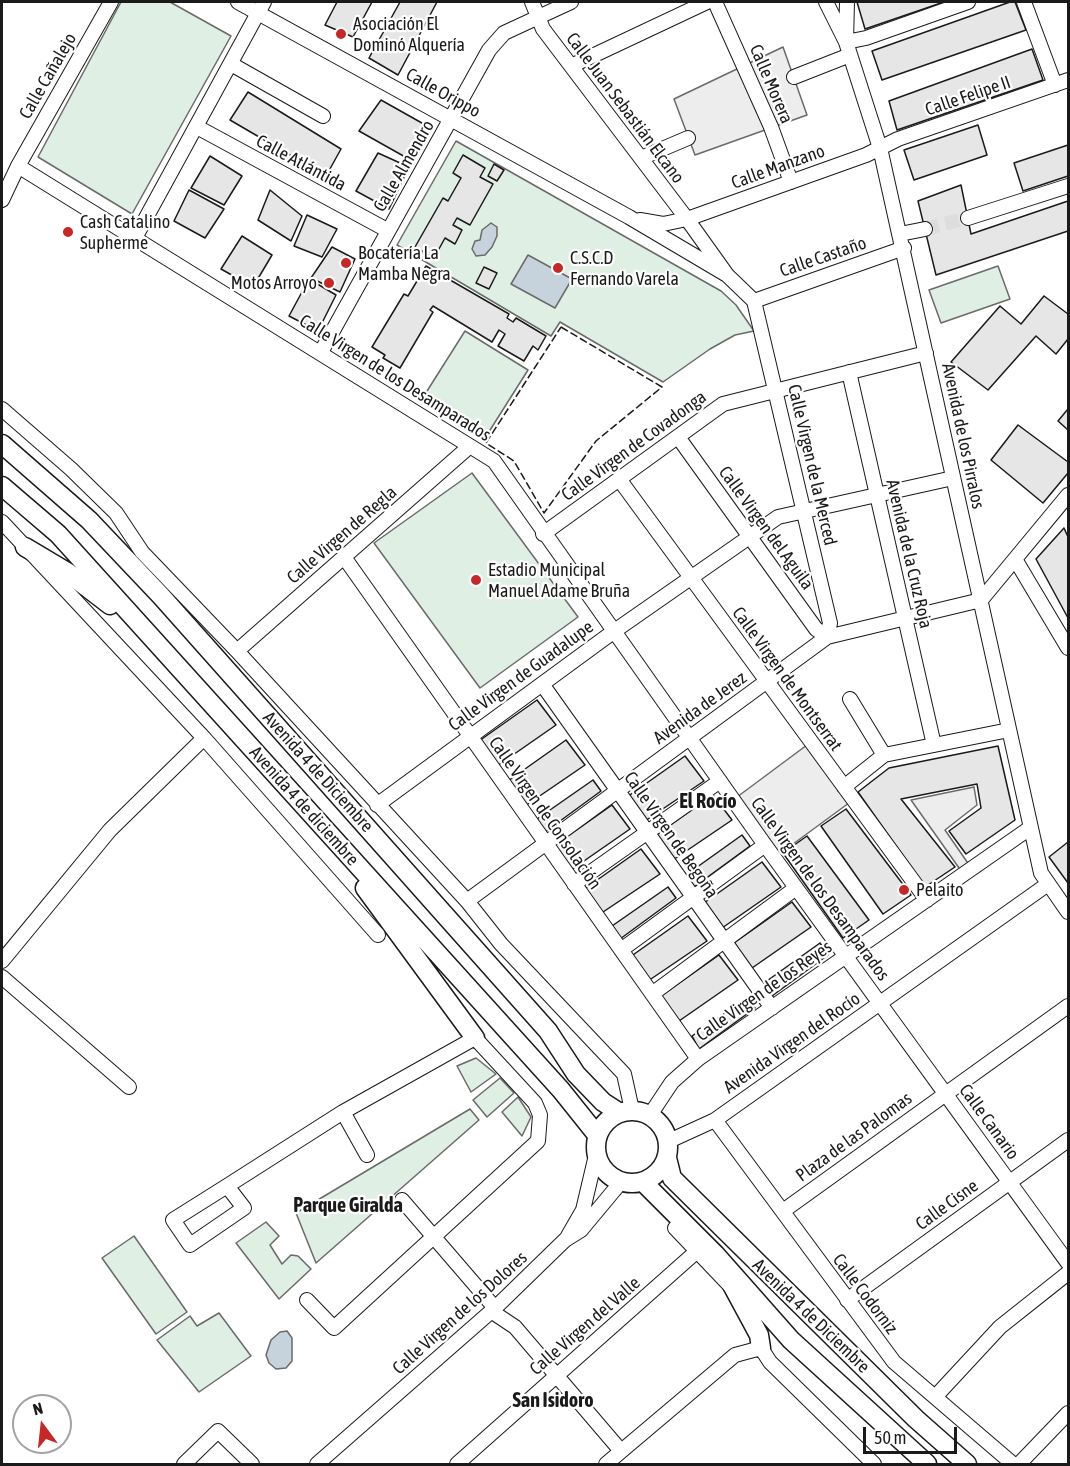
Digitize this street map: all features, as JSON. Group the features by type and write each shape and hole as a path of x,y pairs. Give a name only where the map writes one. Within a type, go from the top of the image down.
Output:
{"main road":[{"name":"Avenida 4 de Diciembre","path":"2,444 89,520 162,596 548,1030 563,1056 584,1082 603,1102 626,1112"},
{"name":"Avenida 4 de diciembre","path":"2,486 58,534 141,629 308,809 561,1090 597,1135"},
{"path":"25,547 67,573 141,629"},
{"path":"308,809 474,1038"},
{"path":"626,1112 650,1115 659,1121 668,1150 661,1168 643,1182 621,1182 605,1172 596,1155 597,1135 604,1124 626,1112"},
{"name":"Avenida 4 de Diciembre","path":"668,1150 672,1178 916,1419 967,1464"},
{"name":"Avenida 4 de Diciembre","path":"643,1182 791,1340 927,1464"},
{"path":"706,1250 735,1291 759,1335 761,1348"}],"street":[{"name":"Calle Cañalejo","path":"2,200 18,166 111,2"},
{"name":"Calle Orippo","path":"238,2 261,7 451,118 629,217"},
{"name":"Calle Juan Sebastián Elcano","path":"532,2 543,29 727,275"},
{"name":"Calle Almendro","path":"321,352 489,50 504,33 571,2"},
{"path":"571,66 707,2"},
{"name":"Calle Morera","path":"715,2 766,117 791,182"},
{"name":"Avenida de los Pirralos","path":"826,2 848,48 880,148 1041,873 1068,912"},
{"path":"847,2 848,48"},
{"path":"794,77 866,38 968,2"},
{"path":"1024,2 1055,85"},
{"path":"135,238 261,7"},
{"path":"231,64 323,116"},
{"name":"Calle Felipe II","path":"880,148 898,139 1068,80"},
{"name":"Calle Atlántida","path":"197,127 387,230"},
{"path":"641,158 688,138"},
{"name":"Calle Manzano","path":"629,217 654,223 671,223 687,219 880,148"},
{"name":"Calle Virgen de los Desamparados","path":"18,166 494,461 543,534 880,1002"},
{"path":"968,218 1068,186"},
{"path":"629,217 727,275 754,301"},
{"path":"668,241 665,231 671,223"},
{"name":"Calle Castaño","path":"754,301 902,241 925,228"},
{"name":"Calle Virgen de la Merced","path":"754,301 830,623 827,637"},
{"name":"Calle Virgen de Covadonga","path":"543,534 723,404 926,353"},
{"name":"Avenida de la Cruz Roja","path":"849,372 933,745"},
{"path":"2,409 71,468 116,513 142,552 237,651 467,901 501,944 624,1074 626,1112"},
{"name":"Calle Virgen del Aguila","path":"678,437 816,629 827,637"},
{"name":"Calle Virgen de Regla","path":"237,651 470,446"},
{"name":"Calle Virgen de Guadalupe","path":"378,806 469,736 691,576 778,517 953,478"},
{"name":"Calle Virgen de Montserrat","path":"619,479 927,900"},
{"path":"981,600 1067,499"},
{"path":"3,527 25,547 204,738 378,935"},
{"name":"Calle Virgen de Consolación","path":"344,557 698,1059"},
{"path":"1016,559 1068,648"},
{"name":"Avenida de Jerez","path":"467,901 827,637 981,600"},
{"name":"Calle Virgen de Begoña","path":"542,684 772,1008"},
{"path":"850,699 884,755"},
{"path":"844,787 884,755 1009,730"},
{"path":"2,961 110,830 204,738"},
{"path":"574,884 720,782"},
{"name":"Calle Virgen de los Reyes","path":"650,1115 672,1082 698,1059 1030,828"},
{"path":"621,950 765,845"},
{"name":"Avenida Virgen del Rocío","path":"668,1150 715,1120 1048,884"},
{"path":"652,994 796,888"},
{"path":"2,977 129,1087"},
{"name":"Calle Canario","path":"880,1002 1068,1263"},
{"name":"Plaza de las Palomas","path":"783,1211 1068,1006"},
{"path":"227,1186 244,1208 190,1245 173,1220 343,1112 474,1038 535,1103 540,1115 538,1141 435,1238 334,1328 307,1300"},
{"path":"343,1112 367,1155"},
{"name":"Calle Codorniz","path":"715,1120 894,1362 1013,1464"},
{"name":"Calle Cisne","path":"847,1300 1068,1140"},
{"path":"565,1240 583,1210 596,1155"},
{"name":"Calle Virgen de los Dolores","path":"317,1464 493,1310 565,1240 591,1219 621,1182"},
{"path":"402,1200 493,1310 514,1328 621,1451"},
{"path":"675,1228 706,1250"},
{"name":"Calle Virgen del Valle","path":"457,1464 684,1264 706,1250"},
{"path":"935,1397 1000,1326 1068,1273"},
{"path":"606,1464 735,1355 761,1348 770,1362 873,1464"},
{"path":"1019,1464 1068,1413"},
{"path":"184,1464 218,1431 252,1464"}],"green space":[{"path":"121,2 170,2 231,36 132,214 38,157"},
{"name":"C.S.C.D Fernando Varela","path":"456,141 721,291 736,305 754,331 735,335 710,349 663,382 560,322 551,336 397,245"},
{"path":"998,266 1010,299 941,323 929,290"},
{"path":"465,331 528,370 485,438 422,399"},
{"name":"Estadio Municipal Manuel Adame Bruña","path":"472,473 578,617 480,688 374,543"},
{"path":"476,1058 496,1074 471,1092 457,1066"},
{"path":"500,1078 514,1093 487,1117 473,1100"},
{"path":"518,1097 531,1117 522,1136 502,1112"},
{"path":"470,1109 479,1120 316,1263 296,1213"},
{"path":"266,1222 279,1236 270,1245 282,1264 291,1255 298,1256 311,1269 279,1299 236,1243"},
{"path":"134,1236 187,1312 156,1334 102,1258"},
{"path":"219,1313 251,1356 199,1392 157,1340 190,1316 197,1326"}],"shaded area":[{"path":"783,47 807,115 695,155 674,99"},
{"path":"491,223 497,227 497,236 492,247 485,255 476,256 472,249 475,241 480,240 482,230"},
{"path":"528,255 572,279 555,308 511,284"},
{"path":"811,742 853,800 774,858 733,800"},
{"path":"974,787 977,805 945,830 972,869 964,875 911,800"},
{"path":"287,1331 292,1338 292,1361 286,1368 276,1369 269,1363 266,1355 271,1340 280,1332"}],"building":[{"path":"337,2 372,2 353,37 325,25"},
{"path":"400,2 437,2 398,75 369,58"},
{"path":"857,2 944,2 865,29"},
{"path":"1015,2 1026,30 882,80 872,51"},
{"path":"1032,49 1043,80 897,130 889,101"},
{"path":"248,92 341,149 326,176 230,120"},
{"path":"381,100 429,127 407,158 359,131"},
{"path":"978,125 987,155 914,180 904,150"},
{"path":"1068,145 1068,176 1023,191 1014,163"},
{"path":"378,153 409,167 389,209 356,191"},
{"path":"463,155 485,168 480,177 493,184 470,225 457,218 453,225 462,230 455,244 445,238 434,258 415,247 443,198 448,201 461,178 453,173"},
{"path":"210,156 242,176 224,205 191,188"},
{"path":"494,164 504,170 497,181 488,176"},
{"path":"961,185 971,234 1068,201 1068,231 936,275 918,201"},
{"path":"189,190 224,209 205,238 174,221"},
{"path":"270,190 302,216 291,241 258,220"},
{"path":"307,215 337,229 322,257 294,246"},
{"path":"242,236 272,255 253,287 221,269"},
{"path":"332,247 355,259 340,292 311,278"},
{"path":"426,266 509,314 507,318 513,322 516,318 546,336 538,350 533,346 524,361 498,346 505,334 499,330 492,342 433,306 430,310 433,312 400,368 383,358 385,355 372,347 404,294 408,296"},
{"path":"484,267 497,273 489,289 476,283"},
{"path":"309,279 336,295 318,331 289,316"},
{"path":"1044,296 1068,314 1068,339 1056,354 1036,336 988,390 951,362 1000,306 1021,324"},
{"path":"1068,409 1068,430 1058,421"},
{"path":"1018,425 1068,462 1068,473 1043,503 991,460"},
{"path":"1064,528 1068,537 1068,618 1036,559"},
{"path":"537,700 556,725 497,766 479,741"},
{"path":"566,740 585,765 525,806 508,781"},
{"path":"998,746 1015,820 966,854 949,831 981,808 977,784 901,799 955,867 925,887 858,792 889,768"},
{"path":"685,756 704,781 645,821 627,797"},
{"path":"593,780 601,791 545,832 537,819"},
{"path":"713,795 732,820 673,860 655,836"},
{"path":"612,805 630,829 571,870 554,846"},
{"path":"846,809 911,895 883,914 821,826"},
{"path":"742,835 750,846 694,887 686,875"},
{"path":"807,836 869,920 843,938 783,853"},
{"path":"1068,842 1068,883 1049,857"},
{"path":"641,849 660,874 600,914 583,890"},
{"path":"762,862 781,887 722,928 704,903"},
{"path":"668,887 676,898 620,939 612,926"},
{"path":"792,902 811,927 752,968 734,943"},
{"path":"688,916 707,941 648,981 630,957"},
{"path":"820,943 828,955 772,996 764,983"},
{"path":"719,955 738,980 679,1021 661,996"},
{"path":"748,997 755,1008 699,1049 692,1036"}],"tunnel":[{"path":"925,229 968,218"}],"fence":[{"path":"561,327 662,387 596,441 544,513 514,461 486,443 561,327"}],"place":[{"name":"Asociación El Dominó Alquería","path":"341,34"},
{"name":"Cash Catalino Supherme","path":"68,232"},
{"name":"Bocatería La Mamba Negra","path":"346,263"},
{"name":"C.S.C.D Fernando Varela","path":"558,268"},
{"name":"Motos Arroyo","path":"329,283"},
{"name":"Estadio Municipal Manuel Adame Bruña","path":"476,580"},
{"name":"Pelaito","path":"904,890"}],"district":[{"name":"El Rocío","path":"708,802"},
{"name":"Parque Giralda","path":"348,1206"},
{"name":"San Isidoro","path":"553,1401"}]}
